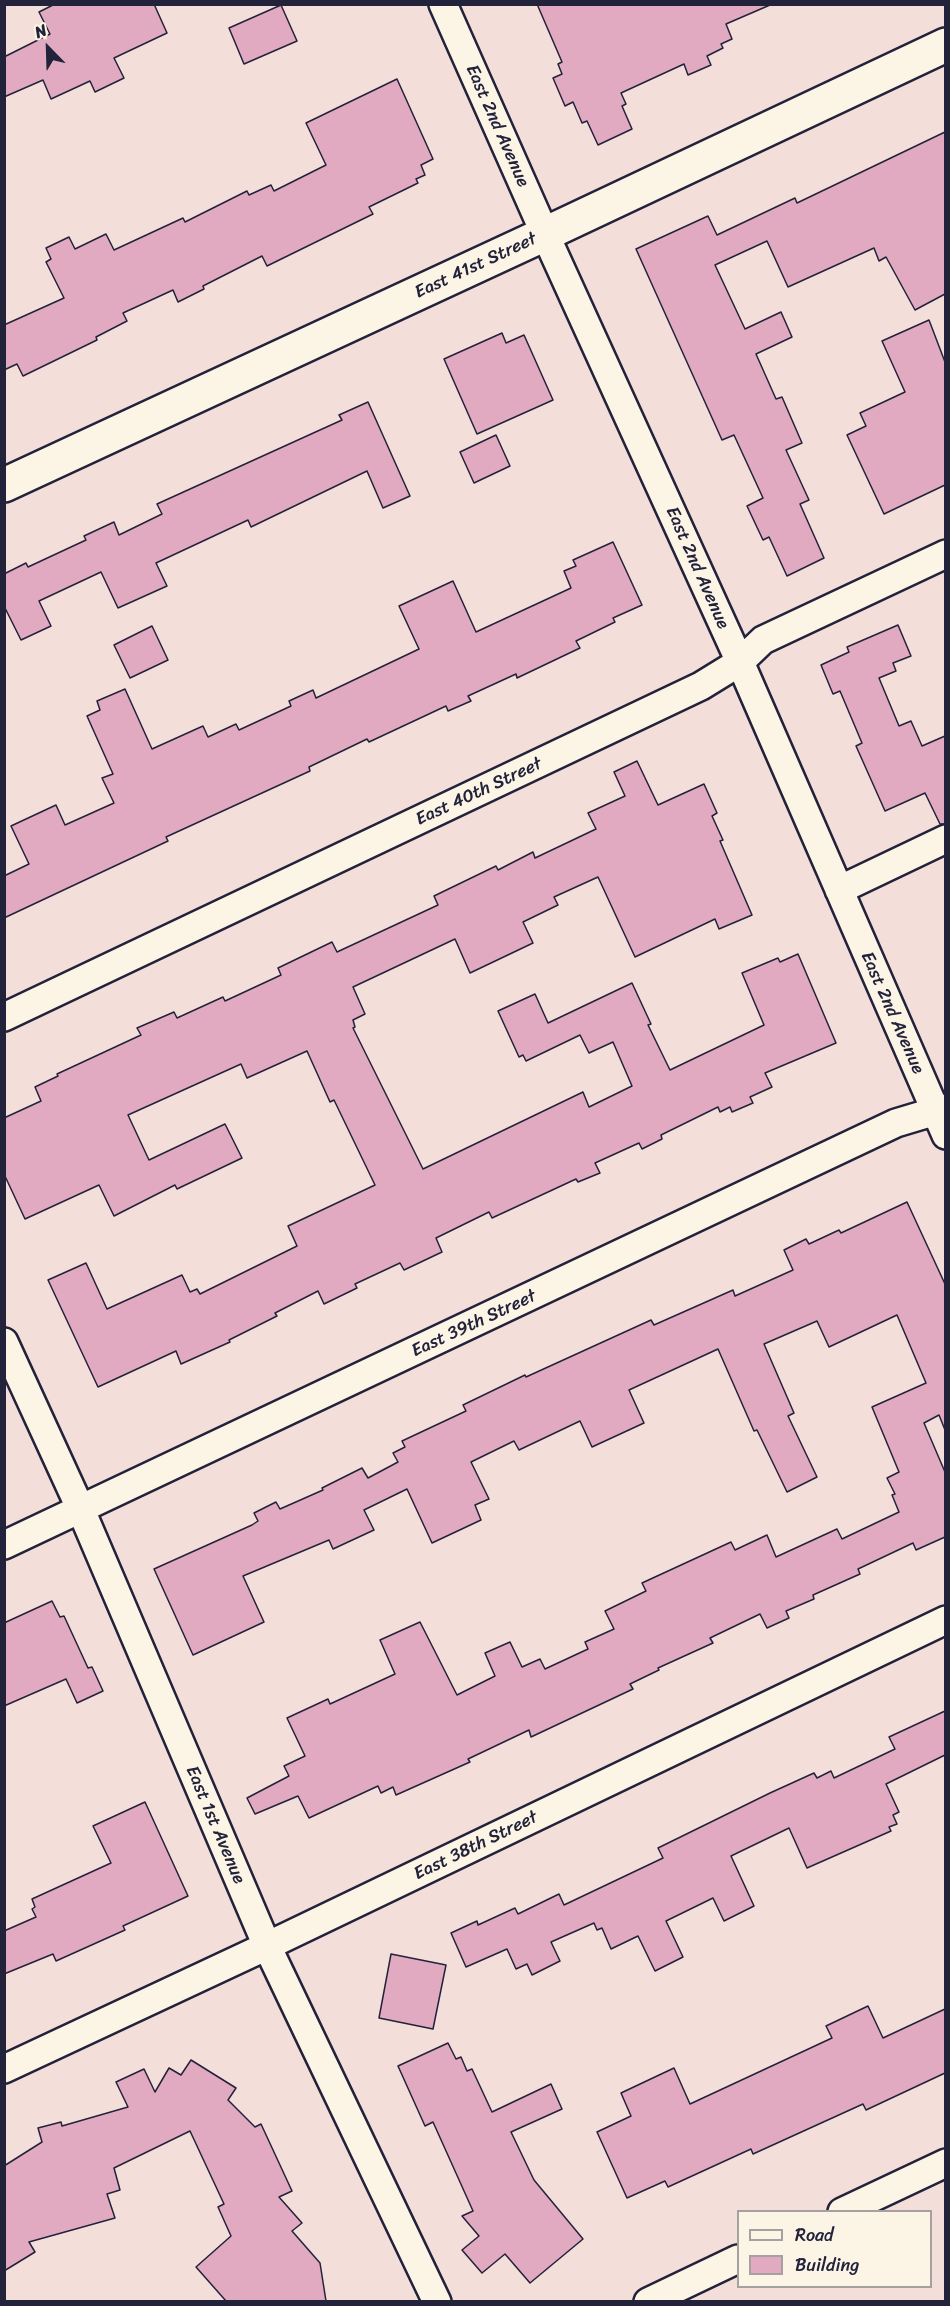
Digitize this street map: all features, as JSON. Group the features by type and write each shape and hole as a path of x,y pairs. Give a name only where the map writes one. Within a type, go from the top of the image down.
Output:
{"street":[{"name":"East 2nd Avenue","path":"443,4 740,662 838,890 940,1109 945,1135"},
{"name":"East 41st Street","path":"4,485 945,45"},
{"name":"East 40th Street","path":"4,1017 701,686 740,662 764,640 945,554"},
{"path":"838,890 945,839"},
{"name":"East 39th Street","path":"4,1545 896,1123 940,1109"},
{"name":"East 1st Avenue","path":"4,1342 81,1510 267,1946 437,2301"},
{"name":"East 38th Street","path":"4,2068 267,1946 945,1620"},
{"path":"844,2210 945,2163"},
{"path":"648,2301 737,2259"}],"building":[{"path":"55,4 154,4 167,33 114,58 124,78 95,92 90,81 51,99 43,80 4,97 4,57 50,34 39,12"},
{"path":"537,4 770,5 726,24 732,39 721,44 723,48 707,56 711,65 688,75 684,64 621,93 626,104 622,106 632,129 598,145 587,121 582,123 573,102 565,106 553,78 562,74 558,64 562,62"},
{"path":"281,5 297,41 244,64 229,28"},
{"path":"397,79 433,159 421,165 425,175 416,179 418,183 369,207 373,214 267,266 262,256 203,286 204,289 178,302 173,290 123,313 127,321 96,337 97,340 23,376 17,364 4,370 4,325 64,298 46,262 51,259 46,248 69,237 75,249 106,234 114,250 183,218 185,222 247,191 249,195 271,185 274,191 326,165 306,123"},
{"path":"945,132 945,294 915,310 886,257 879,261 874,248 788,287 767,241 715,265 745,329 781,312 792,337 756,354 776,399 782,397 802,443 786,450 809,500 800,504 824,558 787,576 769,537 763,540 747,506 763,498 734,435 722,440 636,249 708,216 717,235 795,198 797,203"},
{"path":"929,320 945,362 945,485 884,514 847,435 866,426 860,413 905,392 882,341"},
{"path":"502,333 506,343 524,335 553,400 477,434 444,359"},
{"path":"368,402 410,496 383,508 367,471 251,527 248,520 156,563 167,586 118,608 101,572 39,601 51,626 21,640 4,606 4,574 26,563 28,567 86,540 84,536 114,522 119,535 162,514 157,504 342,420 339,415"},
{"path":"496,435 510,466 474,483 460,452"},
{"path":"613,542 642,605 613,618 615,622 576,641 580,648 517,678 516,674 468,696 471,701 448,711 446,706 369,742 367,739 309,767 310,771 166,837 168,841 4,918 4,876 29,864 11,826 56,805 65,825 114,803 102,778 113,774 87,716 100,710 97,701 125,689 152,749 203,726 208,737 236,724 239,730 291,706 289,701 313,690 316,698 419,649 399,606 453,581 476,632 571,588 564,571 576,566 573,560"},
{"path":"898,625 911,656 893,663 896,671 879,678 899,726 911,721 922,746 945,736 945,824 940,824 925,793 885,811 856,746 862,743 840,691 833,694 821,665 849,652 847,647"},
{"path":"152,626 168,660 130,678 114,645"},
{"path":"637,761 658,805 704,784 717,813 712,816 723,840 720,841 752,915 719,929 715,919 635,957 598,877 554,897 558,905 523,922 533,943 470,973 455,939 353,987 365,1014 353,1020 355,1027 353,1028 423,1169 583,1092 589,1107 632,1086 613,1042 589,1053 580,1035 526,1061 523,1055 519,1057 498,1011 535,994 548,1023 632,983 651,1024 648,1025 670,1070 764,1025 742,973 778,958 780,962 798,954 836,1043 765,1073 772,1087 750,1097 753,1103 732,1112 730,1107 720,1112 718,1107 661,1135 662,1139 642,1149 639,1143 595,1163 600,1173 578,1182 576,1179 492,1218 489,1212 436,1238 442,1252 404,1270 400,1263 355,1284 357,1288 324,1304 318,1291 275,1313 277,1316 229,1340 230,1342 181,1364 176,1351 98,1387 48,1280 86,1263 107,1309 182,1275 190,1292 197,1289 200,1294 297,1246 288,1226 375,1185 334,1100 330,1102 307,1051 247,1078 241,1064 128,1115 149,1160 225,1124 242,1158 177,1189 175,1185 114,1216 99,1185 25,1219 4,1174 4,1118 41,1101 35,1087 58,1076 57,1074 141,1035 137,1028 174,1012 177,1018 223,997 225,1001 281,975 278,968 332,942 337,952 438,905 434,896 496,866 498,870 533,852 535,858 596,829 588,813 625,796 614,772"},
{"path":"907,1202 945,1284 945,1430 939,1415 924,1423 945,1472 945,1537 916,1550 913,1543 858,1569 860,1574 813,1595 814,1599 786,1611 789,1618 767,1628 760,1614 710,1638 713,1643 658,1668 659,1670 630,1684 633,1689 531,1737 529,1730 468,1759 470,1762 396,1795 393,1787 381,1793 378,1786 309,1818 298,1796 255,1814 247,1798 289,1776 284,1766 305,1756 287,1718 328,1699 330,1704 395,1674 380,1640 420,1622 457,1695 495,1676 485,1653 510,1642 522,1667 540,1659 545,1669 588,1649 585,1642 614,1629 605,1611 646,1591 642,1583 731,1542 735,1550 767,1535 776,1557 837,1529 842,1539 899,1512 892,1495 895,1494 887,1478 899,1472 872,1407 926,1383 897,1315 829,1347 817,1321 764,1344 794,1413 788,1416 817,1477 787,1492 757,1430 754,1431 718,1349 629,1390 644,1423 592,1447 580,1421 519,1450 514,1441 471,1462 489,1499 475,1505 481,1520 432,1543 407,1489 364,1510 374,1530 333,1549 329,1540 243,1576 264,1622 193,1655 154,1569 252,1525 258,1521 254,1513 276,1502 280,1509 323,1490 322,1488 362,1468 368,1478 398,1462 393,1453 405,1447 402,1441 466,1411 463,1405 651,1320 654,1325 733,1290 735,1296 793,1270 784,1250 806,1239 809,1244 839,1230 841,1233"},
{"path":"52,1601 60,1617 64,1616 88,1668 92,1667 103,1691 77,1703 66,1679 4,1706 4,1623"},
{"path":"945,1711 945,1755 886,1784 899,1812 893,1815 897,1824 889,1827 891,1831 807,1868 789,1828 731,1856 754,1906 724,1921 713,1898 666,1921 683,1957 655,1971 638,1936 611,1949 602,1928 597,1930 594,1923 551,1942 560,1961 532,1975 527,1964 516,1969 507,1949 466,1967 451,1933 477,1921 478,1925 515,1908 518,1914 559,1894 564,1905 663,1858 658,1848 770,1793 814,1773 817,1778 831,1771 834,1778 895,1749 889,1737"},
{"path":"145,1802 188,1896 123,1926 125,1930 56,1961 53,1954 4,1974 4,1931 36,1917 32,1909 35,1907 32,1899 111,1863 93,1826"},
{"path":"391,1954 446,1965 433,2029 379,2018"},
{"path":"868,2006 883,2038 945,2009 945,2073 866,2110 863,2104 753,2154 751,2149 668,2187 665,2181 627,2198 597,2132 631,2116 621,2093 674,2068 690,2104 832,2038 826,2026"},
{"path":"448,2043 456,2059 461,2057 467,2071 472,2069 492,2112 551,2084 562,2109 511,2132 534,2180 583,2239 530,2283 505,2254 482,2273 462,2250 479,2236 462,2216 473,2211 433,2122 425,2126 398,2066"},
{"path":"191,2060 236,2088 228,2100 255,2127 261,2124 292,2191 279,2197 302,2223 292,2231 320,2263 326,2301 226,2301 196,2267 231,2236 218,2207 224,2204 190,2131 114,2168 120,2190 107,2194 115,2218 29,2242 35,2252 4,2271 4,2166 42,2142 38,2128 61,2122 62,2126 128,2107 116,2082 144,2069 155,2092 169,2068 181,2075"}]}
